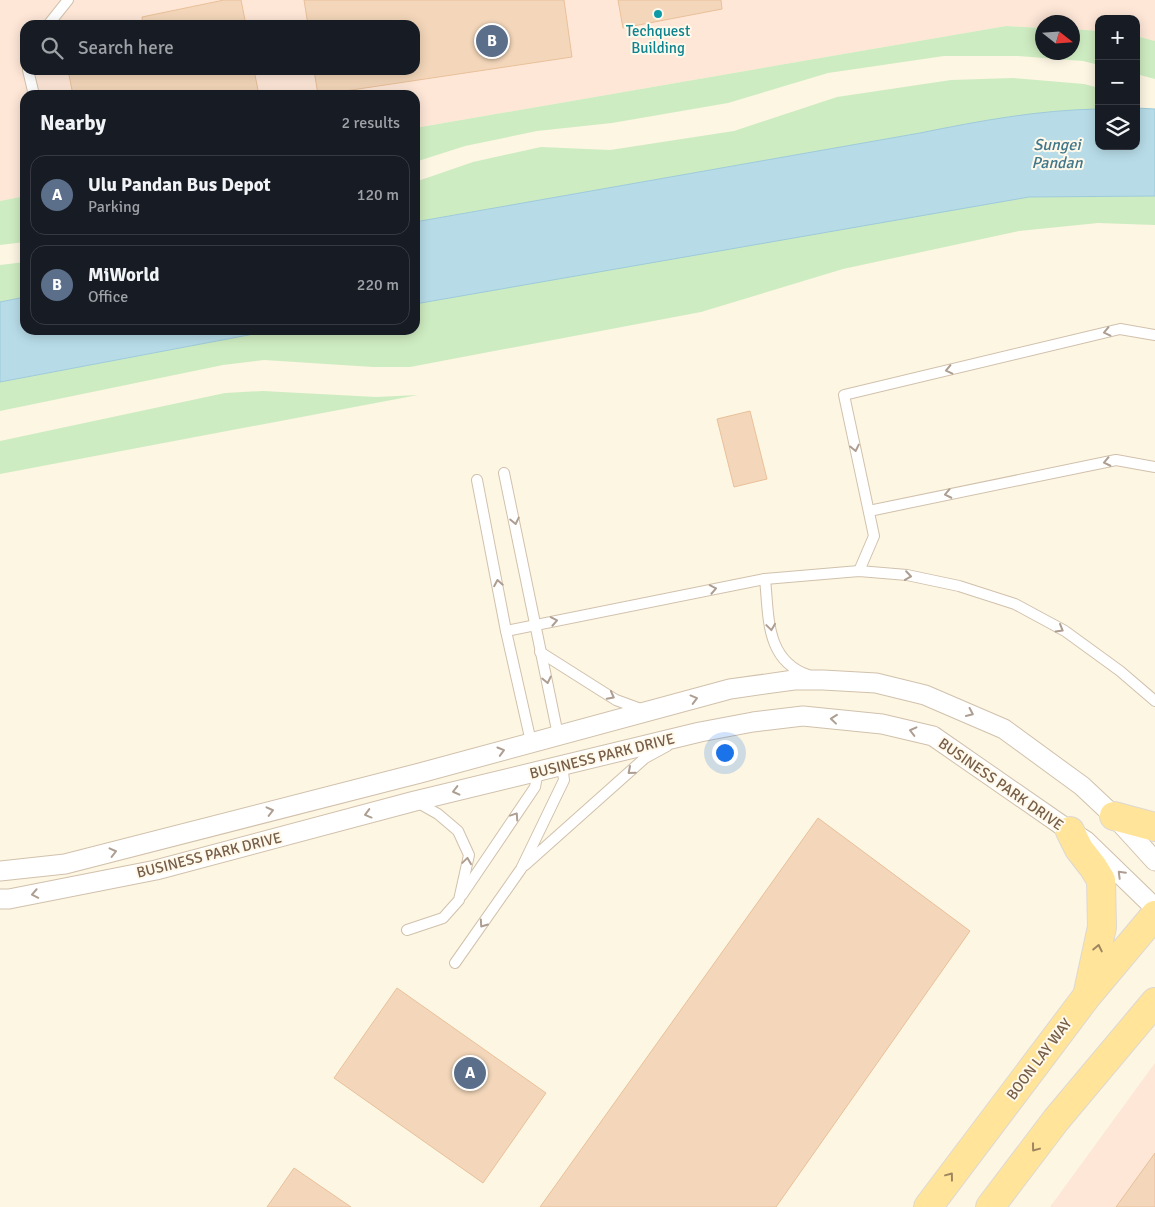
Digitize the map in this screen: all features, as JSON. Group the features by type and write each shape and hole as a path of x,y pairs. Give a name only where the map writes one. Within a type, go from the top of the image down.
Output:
{"main road":[{"path":"1114,816 1155,827"},
{"path":"1070,831 1079,849 1094,866 1101,880 1102,927 1087,996"},
{"name":"BOON LAY WAY","path":"928,1207 1087,996 1155,915"},
{"path":"990,1207 1056,1120 1155,1002"},
{"path":"1056,1120 1129,1057 1155,1031"}],"street":[{"name":"BUSINESS PARK DRIVE","path":"0,871 65,864 420,773 730,690 794,680 876,683 925,695 1004,729 1082,786 1114,816 1155,861"},
{"name":"BUSINESS PARK DRIVE","path":"0,899 156,870 415,801 686,735 753,722 803,716 882,724 933,736 1086,841 1155,908"}],"lane":[{"path":"52,20 68,0"},
{"path":"29,75 33,90"},
{"path":"859,571 874,536 844,395 1120,329 1155,335"},
{"path":"868,511 1116,460 1155,467"},
{"path":"504,473 558,735"},
{"path":"477,480 506,631 531,742"},
{"path":"506,631 765,578 859,571 907,575 959,586 1015,604 1065,631 1120,671 1155,702"},
{"path":"765,578 771,634 776,650 797,671 823,680"},
{"path":"540,652 616,700 647,712"},
{"path":"521,869 645,758 686,735"},
{"path":"455,963 521,869 564,780 562,765"},
{"path":"407,930 443,918 459,900 535,787 538,771"},
{"path":"415,801 438,814 458,831 469,855 459,900"}],"shaded area":[{"path":"0,0 1155,0 1155,41 1140,37 1140,15 1095,15 1095,31 1080,30 1080,15 1035,15 1035,28 1006,26 420,127 420,90 20,90 20,197 0,201"},
{"path":"1155,1063 1155,1207 1050,1207"}],"green space":[{"path":"1006,26 1035,28 1035,57 944,56 828,73 728,103 612,123 537,131 465,146 420,160 420,127"},
{"path":"1080,30 1095,31 1095,64 1070,60 1080,60"},
{"path":"1140,37 1155,41 1155,79 1140,75"},
{"path":"1013,78 1084,84 1095,87 1095,109 1054,111 986,120 420,221 420,180 473,162 541,147 610,150 734,131 837,97 951,80"},
{"path":"1155,196 1155,225 1098,223 1019,231 843,269 701,312 410,367 373,367 264,360 223,365 0,411 0,382 249,335 420,335 420,303 1029,197"},
{"path":"20,197 20,243 0,245 0,201"},
{"path":"20,263 20,298 0,302 0,265"},
{"path":"263,391 376,397 418,395 0,474 0,441 225,393"}],"water":[{"name":"Sungei Pandan","path":"1140,108 1155,109 1155,196 1029,197 420,303 420,221 986,120 1095,109 1095,150 1140,150"},
{"path":"20,298 20,335 249,335 0,382 0,302"}],"building":[{"path":"224,0 241,0 245,20 142,20 142,17"},
{"path":"304,0 564,0 572,57 351,90 317,90 315,75 420,75 420,20 307,20"},
{"name":"Techquest Building","path":"618,0 721,0 722,9 623,28"},
{"path":"69,75 255,75 258,90 72,90"},
{"path":"750,411 767,479 734,487 717,419"},
{"path":"818,818 970,931 776,1207 540,1207"},
{"path":"397,988 546,1093 483,1183 334,1078"},
{"path":"1155,1153 1155,1207 1116,1207"},
{"path":"294,1168 351,1207 267,1207"}],"place":[{"name":"Techquest Building","path":"658,14"},
{"name":"MiWorld","path":"492,41"},
{"name":"Ulu Pandan Bus Depot","path":"470,1073"}]}
